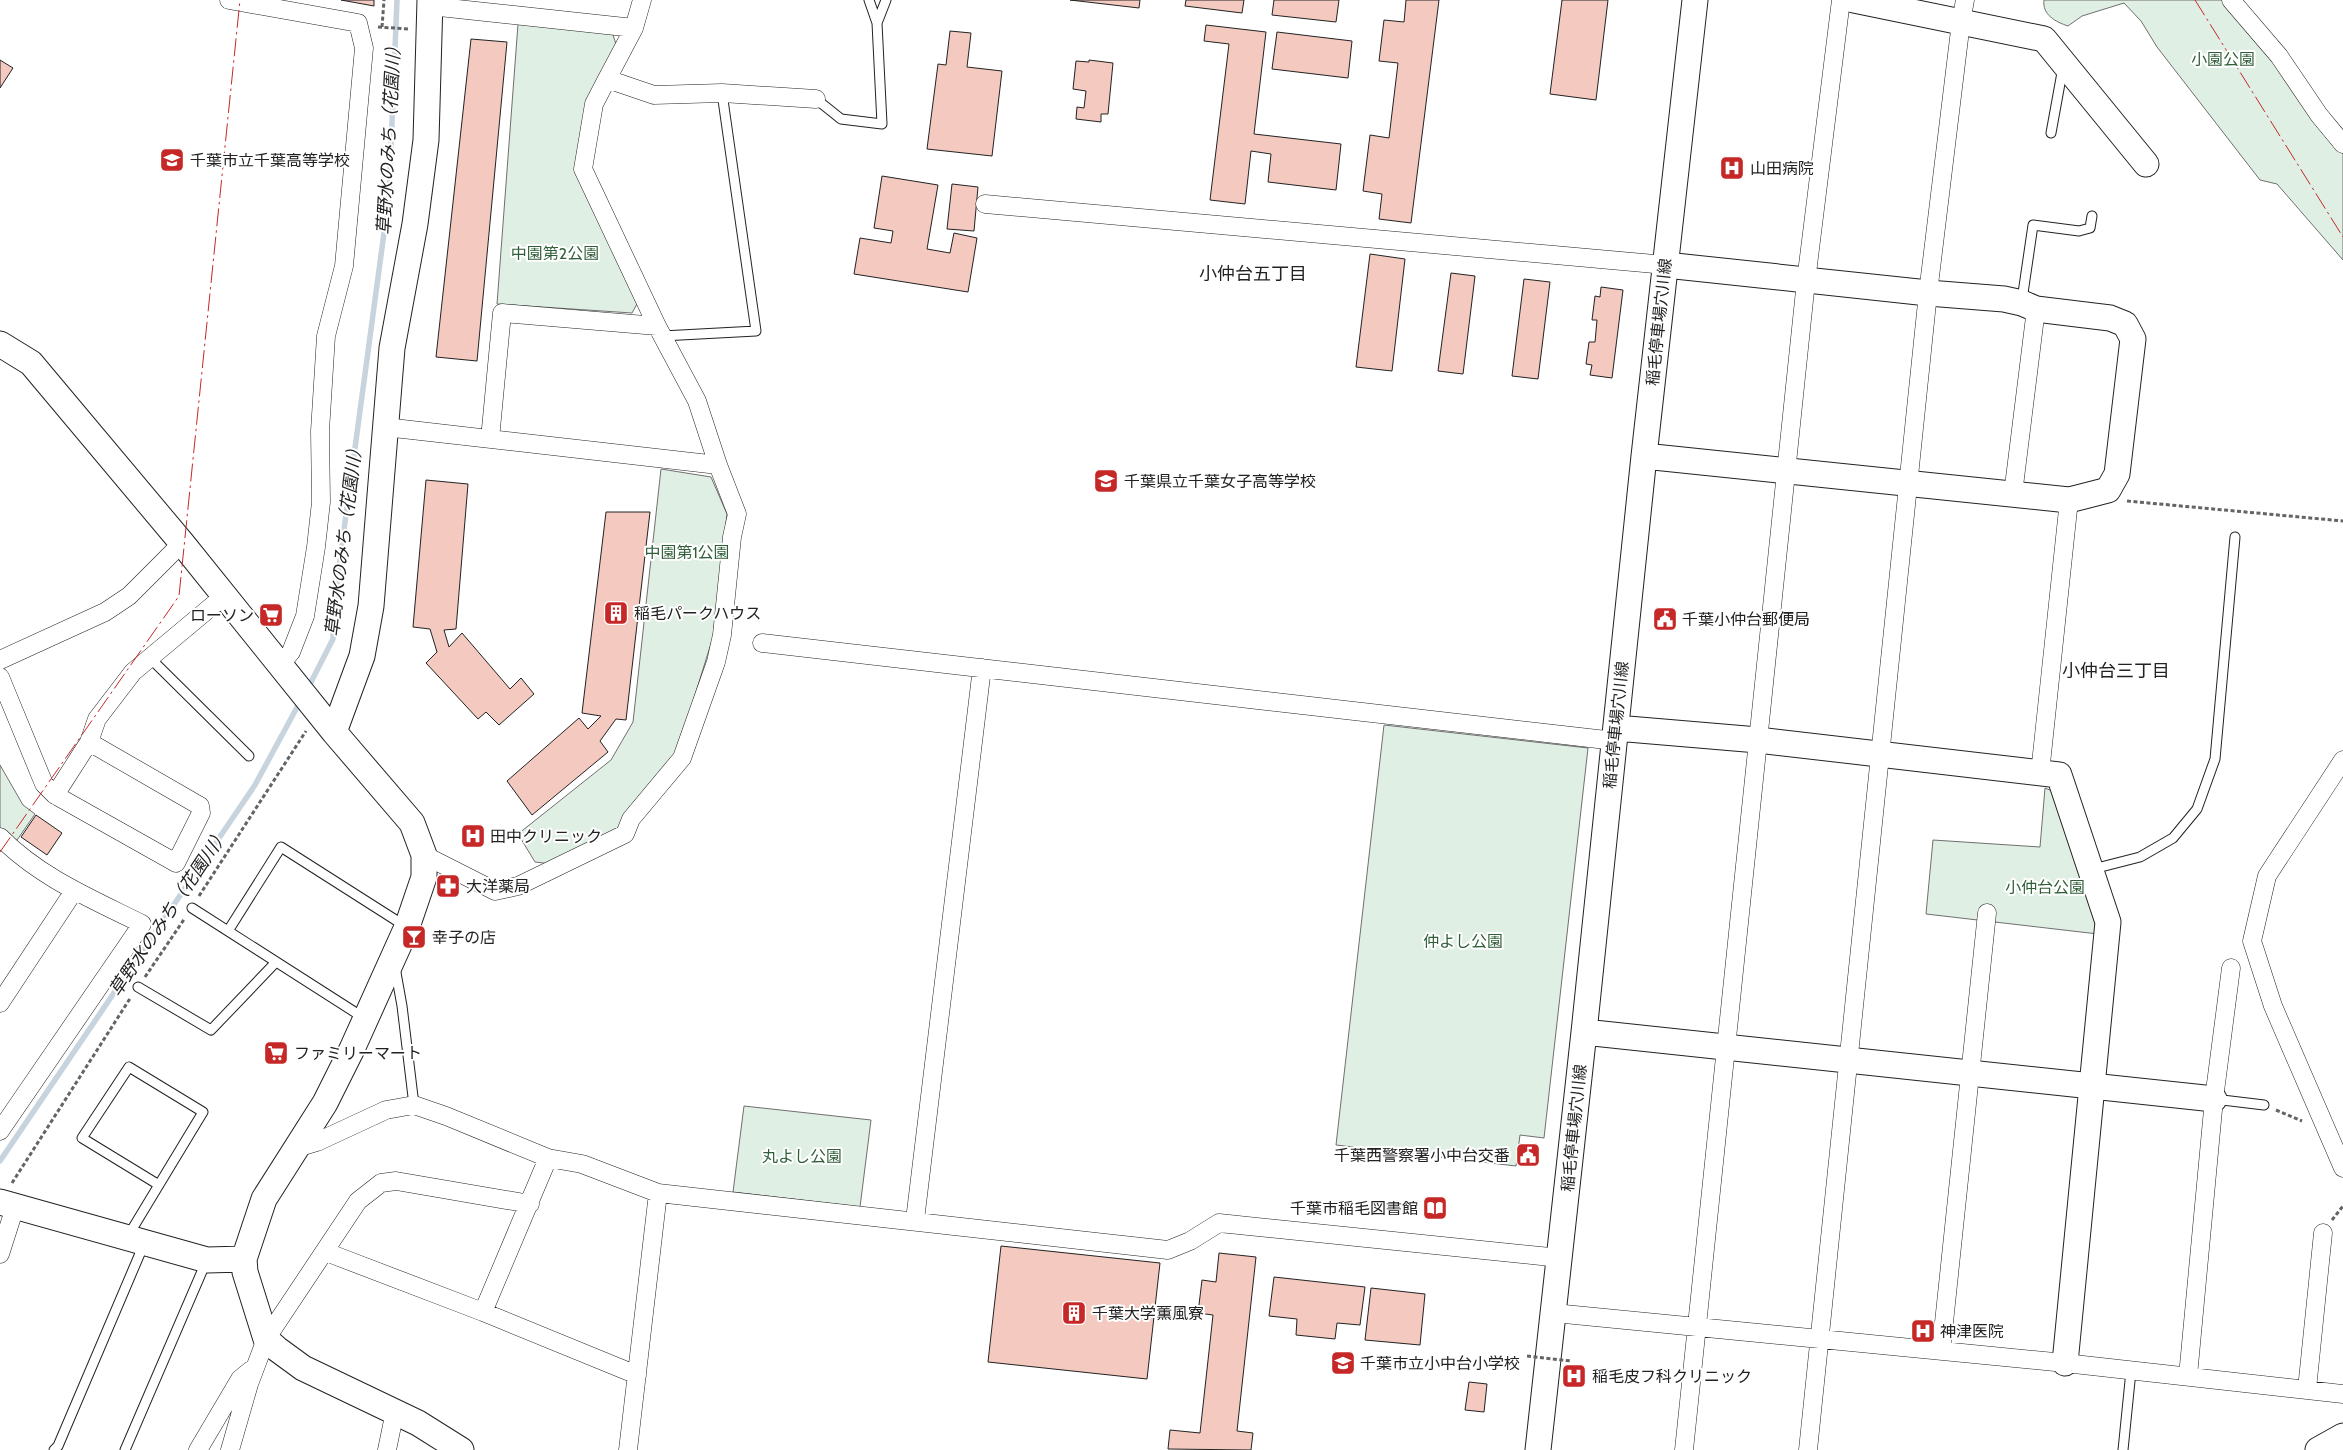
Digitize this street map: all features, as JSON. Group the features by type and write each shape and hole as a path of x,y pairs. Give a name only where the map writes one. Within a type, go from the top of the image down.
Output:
{"street":[{"path":"230,0 358,23 364,48 344,266 326,336 320,431 321,502 316,547 305,616 286,670"},
{"path":"424,855 495,891 518,886 625,834 631,819 682,758 716,662 722,634 732,537 737,514 718,465 697,401 660,331 583,169 594,104 634,28 642,0"},
{"name":"稲毛停車場穴川線","path":"1538,1450 1560,1258 1644,456 1695,0"},
{"path":"1684,1450 1806,281 1841,0"},
{"path":"1854,0 1963,11 2044,39 2146,164"},
{"path":"2231,0 2279,56 2319,115 2343,144"},
{"path":"334,732 362,656 371,606 384,427 392,348 415,224 426,140 430,3 634,28"},
{"path":"1808,1450 1928,293 1963,11"},
{"path":"607,79 654,95 722,93 816,99"},
{"path":"985,204 1666,265 1806,281 2004,299 2029,306 2110,318 2125,324 2133,339 2117,474 2108,490 2069,500 1644,456"},
{"path":"2013,494 2029,306"},
{"path":"490,439 502,313 660,331"},
{"path":"0,344 32,363 286,670 334,732 412,824 424,855 424,877 407,927 364,1018 352,1049 325,1103 264,1199 244,1259 248,1286 266,1339 303,1368 395,1411 461,1450"},
{"path":"384,427 718,465"},
{"path":"2040,773 2069,500"},
{"path":"0,660 105,612 129,596 182,543"},
{"path":"55,795 89,742 97,719 132,672 224,596"},
{"path":"762,642 982,668 1615,734 1758,740 2059,775 2108,922 2066,1363"},
{"path":"915,1220 982,668"},
{"path":"0,677 44,784 55,795 176,863 201,813 200,806 89,742"},
{"path":"2343,760 2267,876 2252,941 2273,1006 2343,1168"},
{"path":"0,1131 142,924 74,891 3,848"},
{"path":"0,1003 74,891"},
{"path":"1941,1350 1987,913"},
{"path":"2188,1376 2214,1099 2231,968"},
{"path":"1584,1032 2214,1099"},
{"path":"297,1148 318,1142 386,1110 414,1105 446,1116 548,1158 582,1164 658,1193 915,1220 1168,1250 1190,1241 1219,1223 1560,1258"},
{"path":"483,1312 548,1158"},
{"path":"230,1450 266,1339 326,1252 358,1201 381,1183 406,1181 530,1204"},
{"path":"628,1450 658,1193"},
{"path":"0,1254 8,1198 135,1241 207,1260 244,1259"},
{"path":"2307,1389 2323,1233"},
{"path":"326,1252 483,1312 638,1375"},
{"path":"1554,1313 1941,1350 2343,1394"},
{"path":"198,1450 240,1378 256,1367"},
{"path":"387,1450 395,1411"},
{"path":"2318,1450 2343,1436"}],"lane":[{"path":"816,99 840,119 882,124 877,23 869,0"},
{"path":"877,23 886,0"},
{"path":"2051,134 2063,64"},
{"path":"660,331 756,331 722,93"},
{"path":"2029,306 2033,225 2079,231 2090,228 2092,216"},
{"path":"2090,870 2140,857 2174,838 2197,809 2215,759 2236,537"},
{"path":"150,658 249,756"},
{"path":"228,931 281,847 407,927"},
{"path":"192,908 364,1018"},
{"path":"393,956 402,1006 414,1105"},
{"path":"138,987 211,1030 276,962"},
{"path":"59,1448 135,1241 159,1186 203,1112 129,1067 82,1138 159,1186"},
{"path":"2214,1099 2264,1105"},
{"path":"124,1450 207,1260"},
{"path":"2123,1450 2131,1371"}],"path":[{"path":"384,0 382,27 409,29"},
{"path":"2108,490 2118,500 2343,521"},
{"path":"8,1198 138,987 192,908 318,712"},
{"path":"2264,1105 2325,1130"},
{"path":"1527,1356 1570,1361"}],"green space":[{"name":"小園公園","path":"2044,0 2231,0 2343,149 2343,260 2277,184 2260,180 2157,47 2141,21 2124,3 2082,16 2068,26 2055,20 2048,14 2045,10"},
{"name":"中園第2公園","path":"518,24 612,32 616,44 582,123 578,175 637,304 632,313 497,304"},
{"name":"中園第1公園","path":"661,469 711,477 727,514 713,637 677,753 621,826 552,864 535,862 518,834 611,760 633,722"},
{"name":"仲よし公園","path":"1384,725 1588,748 1544,1138 1520,1135 1516,1166 1336,1145"},
{"path":"0,765 23,805 35,814 15,843 0,828"},
{"name":"小仲台公園","path":"2045,788 2059,794 2098,934 1926,914 1933,840 2040,847"},
{"name":"丸よし公園","path":"744,1106 871,1120 860,1207 733,1192"}],"building":[{"path":"341,0 374,0 374,6"},
{"path":"1070,0 1140,0 1139,8"},
{"path":"1186,0 1244,0 1242,13 1185,6"},
{"path":"1274,0 1339,0 1336,22 1272,15"},
{"path":"1406,0 1439,0 1411,223 1379,219 1382,194 1363,191 1370,135 1389,138 1398,63 1379,61 1384,20 1404,22"},
{"path":"1562,0 1608,0 1596,100 1550,94"},
{"path":"1206,25 1266,32 1254,134 1341,144 1336,190 1268,182 1271,154 1251,151 1245,204 1210,200 1229,44 1204,41"},
{"path":"950,31 971,33 967,67 1002,71 992,156 927,149 938,64 946,65"},
{"path":"1277,32 1352,41 1348,78 1272,69"},
{"path":"471,39 507,42 477,361 436,357"},
{"path":"0,60 13,68 0,88"},
{"path":"1089,60 1113,63 1108,114 1101,114 1101,122 1076,119 1077,107 1084,108 1086,91 1073,89 1076,61 1089,62"},
{"path":"882,176 938,185 927,249 950,253 954,233 977,238 968,292 854,274 860,238 891,243 893,231 874,228"},
{"path":"952,184 978,187 974,231 947,229"},
{"path":"1370,254 1405,259 1392,371 1356,367"},
{"path":"1451,273 1475,276 1463,374 1438,371"},
{"path":"1524,279 1550,282 1538,379 1512,376"},
{"path":"1601,287 1623,290 1612,378 1590,375 1592,365 1586,364 1589,342 1595,342 1597,320 1592,320 1595,296 1600,297"},
{"path":"426,480 468,484 456,629 444,630 449,647 462,633 510,689 521,678 534,694 499,725 486,712 478,719 426,663 437,652 430,629 413,627"},
{"name":"稲毛パークハウス","path":"606,512 650,512 626,720 616,719 600,741 608,752 532,815 507,781 579,718 588,729 601,716 582,713"},
{"path":"36,815 62,833 47,855 21,837"},
{"name":"千葉大学薫風寮","path":"1001,1246 1160,1263 1147,1379 988,1362"},
{"path":"1219,1253 1256,1257 1237,1431 1253,1433 1251,1450 1168,1449 1170,1430 1200,1433 1213,1315 1198,1313 1202,1280 1216,1282"},
{"path":"1274,1277 1365,1287 1360,1325 1337,1323 1335,1339 1296,1335 1297,1319 1269,1316"},
{"path":"1371,1288 1425,1294 1420,1345 1365,1340"},
{"path":"1469,1382 1487,1384 1484,1412 1465,1410"}],"waterway":[{"name":"草野水のみち（花園川）","path":"308,688 333,639 333,611 389,196 397,0"},
{"name":"草野水のみち（花園川）","path":"0,1161 255,785 301,700"}],"power":[{"path":"0,852 179,596 240,0"},
{"path":"2195,0 2343,237"}],"place":[{"name":"千葉市立千葉高等学校","path":"172,160"},
{"name":"山田病院","path":"1732,168"},
{"name":"千葉県立千葉女子高等学校","path":"1106,481"},
{"name":"稲毛パークハウス","path":"616,613"},
{"name":"ローソン","path":"271,615"},
{"name":"千葉小仲台郵便局","path":"1665,619"},
{"name":"田中クリニック","path":"473,836"},
{"name":"大洋薬局","path":"448,886"},
{"name":"幸子の店","path":"414,937"},
{"name":"ファミリーマート","path":"276,1053"},
{"name":"千葉西警察署小中台交番","path":"1528,1155"},
{"name":"千葉市稲毛図書館","path":"1435,1208"},
{"name":"千葉大学薫風寮","path":"1074,1313"},
{"name":"神津医院","path":"1923,1331"},
{"name":"千葉市立小中台小学校","path":"1343,1363"},
{"name":"稲毛皮フ科クリニック","path":"1574,1376"}],"district":[{"name":"小仲台五丁目","path":"1253,274"},
{"name":"小仲台三丁目","path":"2116,671"}]}
